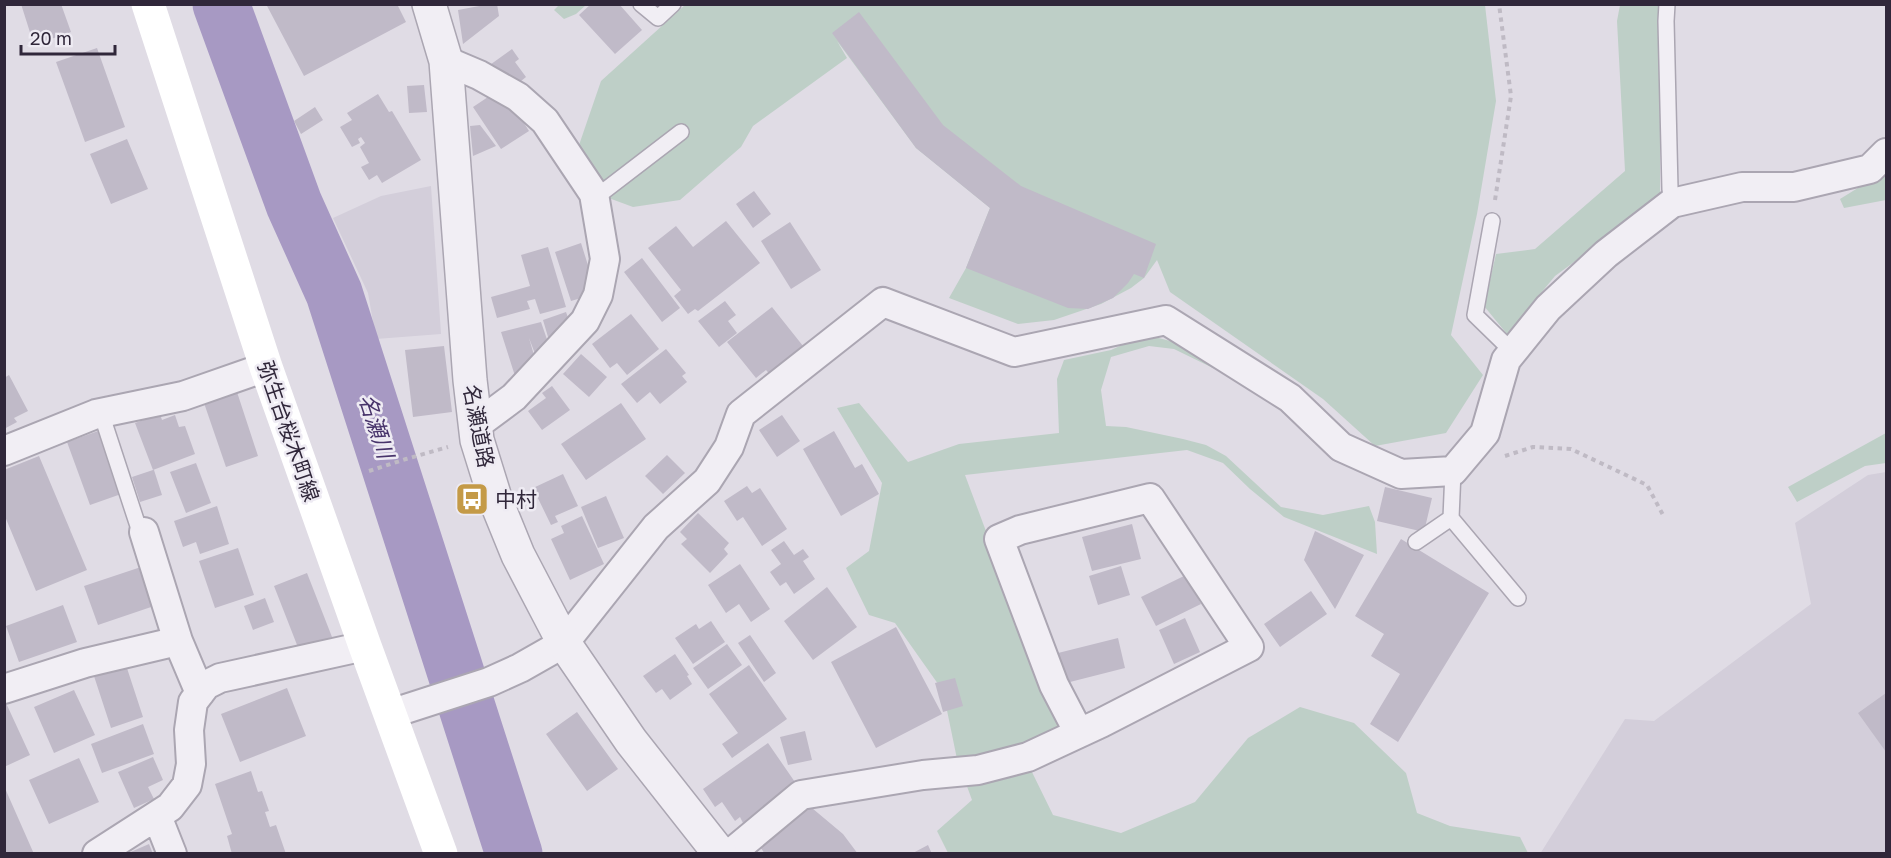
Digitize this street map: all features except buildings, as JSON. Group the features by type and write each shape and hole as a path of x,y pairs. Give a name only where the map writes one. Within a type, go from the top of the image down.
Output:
{"main road":[{"name":"弥生台桜木町線","path":"147,4 266,367 441,854"}],"street":[{"name":"名瀬道路","path":"429,4 446,61 476,433 496,501 518,555 564,644 631,741 720,854"},
{"path":"446,61 480,75 519,97 545,121 594,194 605,259 598,295 585,321 514,397 476,433"},
{"path":"390,714 489,682 564,644 656,527 707,481 729,447 741,414 884,302 1014,352 1166,320 1290,398 1341,447 1401,474 1452,471 1485,433 1506,360 1548,308 1606,254 1672,203 1742,187 1794,187 1870,169 1887,153"},
{"path":"4,451 101,413 183,396 266,367"},
{"path":"730,854 801,795 923,775 978,770 1028,757 1079,733 1249,647 1150,498 1020,531 999,539 1054,686 1079,733"},
{"path":"144,532 178,641 200,693"},
{"path":"4,689 85,663 178,641"},
{"path":"97,854 170,807 187,785 191,764 189,730 193,702 206,686 220,678 365,646"},
{"path":"157,816 172,854"}],"lane":[{"path":"641,4 658,18 673,4"},
{"path":"1667,4 1672,203"},
{"path":"595,198 681,132"},
{"path":"1492,221 1475,315 1513,352"},
{"path":"101,413 138,526 144,532"},
{"path":"1452,471 1451,518 1518,598"},
{"path":"1416,542 1451,518"}],"path":[{"path":"1492,221 1510,96 1499,4"},
{"path":"369,471 476,433"},
{"path":"1452,471 1533,447 1571,449 1647,485 1663,515"}],"shaded area":[{"path":"559,5 586,5 576,14 564,19 554,10"},
{"path":"685,5 1485,5 1496,101 1477,214 1451,335 1483,375 1446,433 1375,446 1323,399 1170,292 1157,260 1144,278 1131,288 1101,304 1054,320 1018,324 949,298 966,268 990,208 916,148 837,41 847,58 753,126 741,147 680,200 633,207 606,197 578,148 601,81"},
{"path":"1620,5 1662,5 1660,22 1660,199 1555,276 1507,334 1484,306 1496,254 1535,249 1625,171 1617,21"},
{"path":"1886,165 1886,200 1844,208 1840,199 1874,178"},
{"path":"431,186 441,334 376,339 368,293 333,218 381,196"},
{"path":"1155,337 1174,342 1215,369 1174,349 1149,346 1111,357 1101,390 1106,426 1126,427 1206,445 1226,456 1281,507 1323,515 1369,506 1375,522 1377,554 1284,517 1223,463 1187,450 965,475 1039,673 1065,728 1030,768 1053,815 1121,833 1195,802 1248,738 1300,707 1354,723 1406,773 1417,813 1450,826 1520,837 1528,853 948,853 937,831 972,800 957,759 943,691 895,623 869,615 846,568 869,551 882,483 837,408 859,403 908,462 959,444 1059,433 1057,379 1064,360 1111,350 1133,340"},
{"path":"1886,433 1886,463 1865,466 1797,502 1788,487"},
{"path":"1886,472 1886,853 1540,854 1625,719 1654,721 1811,604 1795,523 1868,475"}],"waterway":[{"name":"名瀬川","path":"221,4 294,204 334,293 514,854"}],"place":[{"name":"中村","path":"472,499"}]}
